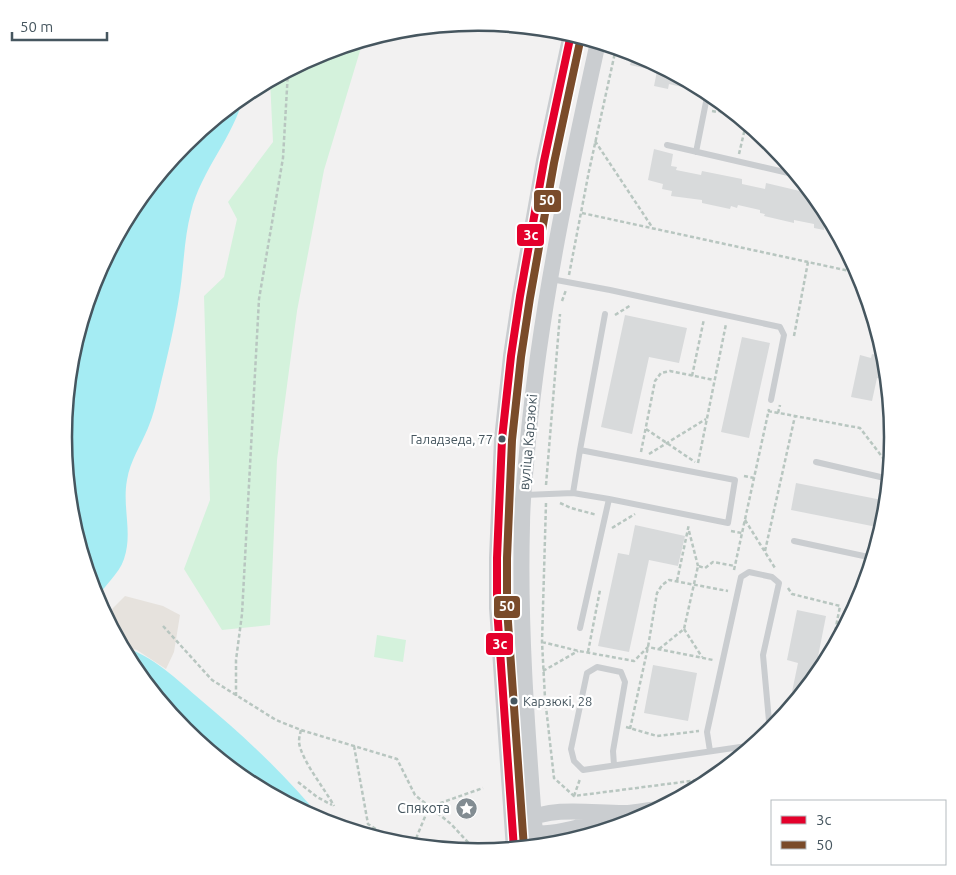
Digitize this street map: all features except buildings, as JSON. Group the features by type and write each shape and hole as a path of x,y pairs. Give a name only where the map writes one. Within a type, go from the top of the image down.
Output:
{"street":[{"name":"вуліца Карзюкі","path":"513,842 497,608 496,558 502,439 520,296 544,161 569,42"},
{"name":"вуліца Карзюкі","path":"536,839 533,817 523,626 523,495 533,389 550,279 596,49"},
{"path":"512,828 533,817 576,811 635,812"},
{"path":"542,838 627,813"},
{"path":"512,828 535,839"}],"lane":[{"path":"696,152 706,101"},
{"path":"667,146 785,172"},
{"path":"550,279 780,327 784,335 770,400"},
{"path":"573,493 607,316"},
{"path":"523,495 546,497 573,493 728,523 735,480 580,450"},
{"path":"816,462 882,477"},
{"path":"580,628 609,499"},
{"path":"794,541 866,557"},
{"path":"710,751 707,732 741,577 749,572 772,577 779,583 762,655 769,721"},
{"path":"614,765 613,751 625,682 621,672 597,667 587,673 571,749 574,761 582,770 741,747"}],"path":[{"path":"561,303 568,282 595,141 614,55"},
{"path":"236,696 236,660 242,614 259,298 283,158 288,79"},
{"path":"704,109 718,112"},
{"path":"737,162 744,131"},
{"path":"595,141 653,228"},
{"path":"582,213 848,271"},
{"path":"607,316 635,303"},
{"path":"551,501 546,497 560,312"},
{"path":"698,464 728,315"},
{"path":"692,376 704,317"},
{"path":"656,457 641,454 655,381 661,373 670,371 715,380"},
{"path":"733,575 770,400"},
{"path":"768,411 860,428 883,457"},
{"path":"765,551 795,416"},
{"path":"648,455 707,418"},
{"path":"646,429 698,464"},
{"path":"689,464 697,466 698,464"},
{"path":"735,474 754,478"},
{"path":"556,501 571,508 612,519 610,529 638,512"},
{"path":"677,582 690,522 681,520"},
{"path":"745,520 778,573"},
{"path":"659,649 684,629 698,566 688,529"},
{"path":"724,530 742,533"},
{"path":"698,566 705,568 713,562 735,566"},
{"path":"630,729 657,593 662,584 669,580 730,592 732,583"},
{"path":"787,587 792,594 840,606 835,630"},
{"path":"163,626 212,680 276,720 301,730 396,758 415,795 451,824 469,844"},
{"path":"684,629 702,658"},
{"path":"542,642 634,661 648,646"},
{"path":"648,646 714,661 716,652"},
{"path":"543,671 579,651"},
{"path":"617,725 657,736 700,731"},
{"path":"298,782 317,797 334,806 309,766 299,743 301,730"},
{"path":"354,746 368,824 379,831"},
{"path":"574,796 582,770"},
{"path":"416,839 429,807 483,788"}],"green space":[{"path":"361,49 324,170 297,311 277,460 270,625 222,630 184,569 210,500 204,296 224,277 237,219 228,202 273,142 270,89 298,73"},
{"path":"377,635 406,640 403,662 374,657"}],"sand":[{"path":"125,596 163,606 180,615 174,652 166,669 137,650 131,648 111,611"}],"water":[{"path":"239,109 233,125 202,182 191,212 178,304 156,405 128,473 126,490 127,549 122,565 103,590 93,568 80,517 75,491 72,438 75,384 93,307 126,234 156,190 191,150"},
{"path":"131,649 154,662 174,677 218,715 281,774 313,809 252,775 210,743 191,725 156,685"}],"transit line":[{"name":"3с","path":"514,842 497,608 502,439 520,296 544,161 569,42"},
{"name":"50","path":"523,841 507,608 512,440 521,357 530,298 554,163 579,44"}],"place":[{"name":"Галадзеда, 77","path":"502,439"},
{"name":"Карзюкі, 28","path":"514,701"},
{"name":"Спякота","path":"466,808"}]}
